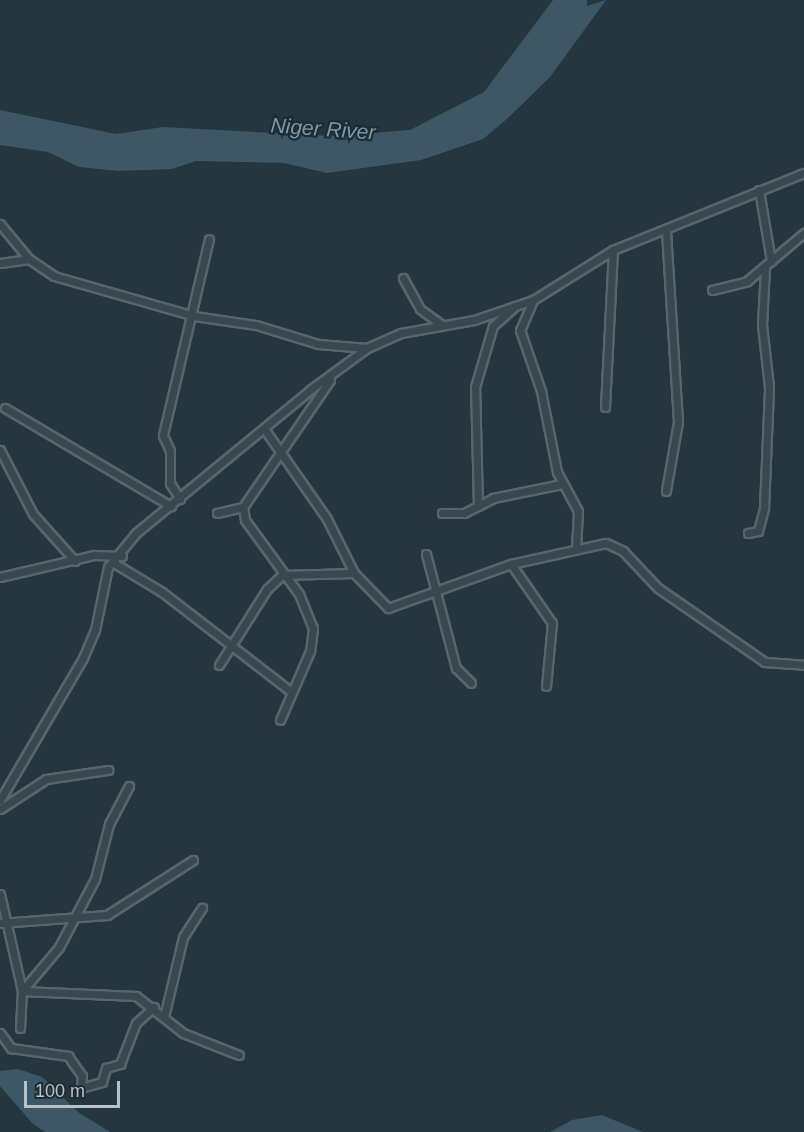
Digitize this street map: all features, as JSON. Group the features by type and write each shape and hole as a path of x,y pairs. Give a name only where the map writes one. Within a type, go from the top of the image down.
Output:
{"street":[{"path":"218,513 243,507 317,395 367,348 426,325 442,325 533,300 613,250 666,231 804,173"},
{"path":"759,190 771,261"},
{"path":"0,224 29,259 54,276 194,316 256,325 318,344 367,348"},
{"path":"666,231 678,422 666,490"},
{"path":"712,290 735,288 765,267 804,233"},
{"path":"180,499 170,483 170,450 163,435 185,332 194,316 209,239"},
{"path":"605,407 613,250"},
{"path":"0,263 29,259"},
{"path":"748,533 758,531 764,508 769,387 762,325 765,267"},
{"path":"403,278 415,303 442,325"},
{"path":"533,300 520,330 541,391 562,484 578,511 576,547"},
{"path":"478,506 475,387 493,326 515,306"},
{"path":"0,800 83,658 114,562 122,556 136,533 341,371"},
{"path":"5,408 171,506"},
{"path":"265,430 282,449 354,573 388,608 434,595 511,564 576,547 614,545 658,588 765,662 804,665"},
{"path":"0,450 33,514 75,561"},
{"path":"442,513 562,484"},
{"path":"243,507 245,520 282,575 299,594 313,628 310,651 290,691 280,720"},
{"path":"426,554 434,595 456,668 471,683"},
{"path":"0,578 75,561 122,556"},
{"path":"114,562 233,646 290,691"},
{"path":"511,564 552,622 546,686"},
{"path":"219,665 267,589 282,575 354,573"},
{"path":"0,809 46,779 108,770"},
{"path":"22,991 59,947 70,920 95,879 109,824 129,786"},
{"path":"0,923 10,925 106,915 193,860"},
{"path":"0,894 10,925 22,991 20,1028"},
{"path":"164,1017 183,938 202,908"},
{"path":"22,991 78,997 115,992 136,996 196,1040 239,1055"},
{"path":"0,1033 11,1048 68,1056 82,1076 81,1088 102,1082 106,1068 120,1064 136,1023 154,1007"}],"water":[{"path":"553,0 587,0 587,6 606,0 550,77 508,118 483,139 421,160 327,173 284,163 196,161 172,169 118,171 79,167 48,152 0,145 0,110 116,134 163,127 330,136 410,130 484,92"},
{"path":"18,1069 42,1077 78,1112 110,1132 45,1132 32,1123 0,1086 0,1071"},
{"path":"602,1115 643,1132 550,1132 572,1120"}],"water label":[{"name":"Niger River","path":"323,129"}]}
